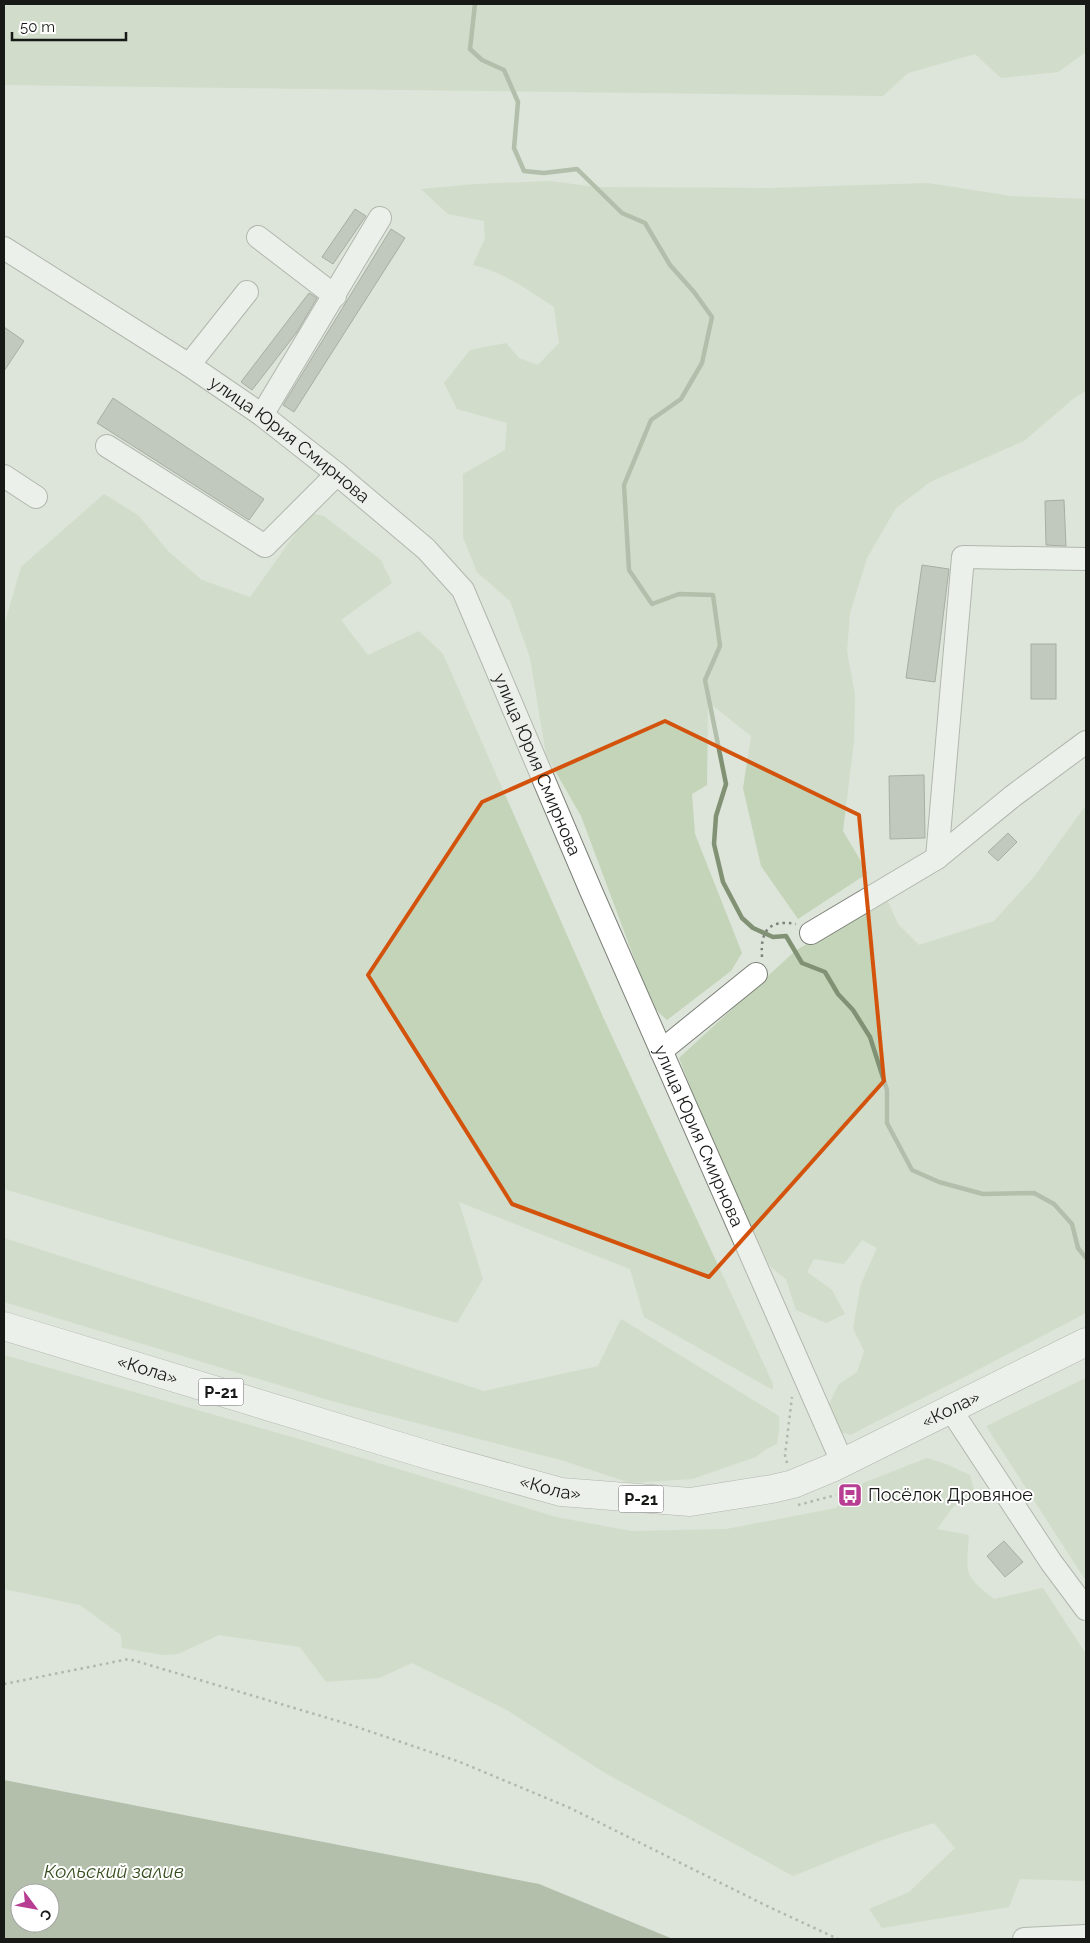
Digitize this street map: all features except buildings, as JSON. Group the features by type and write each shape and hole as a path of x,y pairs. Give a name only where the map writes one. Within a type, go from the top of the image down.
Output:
{"highway":[{"name":"«Кола»","path":"4,1326 420,1453 561,1492 690,1502 736,1496 792,1484 843,1464 1086,1342"}],"street":[{"path":"262,415 380,218"},
{"path":"258,237 335,296"},
{"name":"улица Юрия Смирнова","path":"4,248 262,415 337,474 426,549 463,590 591,891 843,1464"},
{"path":"189,366 246,292"},
{"path":"107,446 265,546 337,474"},
{"path":"4,476 36,497"},
{"path":"937,858 964,557 1086,559"},
{"path":"811,933 937,858 1013,796 1086,742"},
{"path":"661,1050 756,974"},
{"path":"951,1410 1051,1562 1086,1609"},
{"path":"1024,1939 1086,1936"}],"path":[{"path":"762,938 767,929 776,923 783,922 803,925 811,933"},
{"path":"793,1389 785,1455 798,1506 836,1495"},
{"path":"4,1684 129,1659 348,1724 460,1762 570,1808 765,1905 838,1939"}],"highlighted area":[{"path":"665,721 859,815 884,1081 709,1277 512,1204 368,975 482,802"}],"shaded area":[{"path":"10,4 1086,4 1086,52 1058,72 1001,78 975,54 908,73 883,96 4,85 4,7"},
{"path":"550,181 595,187 771,188 928,183 1011,196 1086,199 1086,391 1073,399 1024,441 930,482 896,508 867,558 850,613 847,651 855,695 854,741 843,831 868,873 798,919 761,866 743,788 751,736 708,702 707,785 692,794 695,834 742,953 731,971 667,1020 652,1006 581,816 546,755 530,658 510,601 477,572 463,537 463,474 505,450 507,423 457,409 444,383 470,350 506,343 519,358 538,365 559,343 554,307 505,277 473,265 485,239 484,221 448,214 421,189 475,184"},
{"path":"104,494 138,515 169,552 202,580 250,597 310,513 324,516 381,560 392,583 341,620 368,655 419,631 443,654 604,1019 773,1384 773,1390 644,1317 630,1269 459,1202 483,1279 457,1323 4,1189 4,626 21,567"},
{"path":"1086,805 1086,1313 850,1435 840,1432 829,1404 839,1384 857,1372 864,1351 853,1328 861,1284 877,1248 862,1240 844,1264 814,1259 807,1272 832,1290 845,1314 826,1323 796,1310 786,1279 771,1267 744,1226 679,1058 795,951 886,897 898,924 919,945 994,921 1034,877"},
{"path":"4,1238 484,1391 598,1366 621,1319 779,1416 777,1444 766,1449 756,1457 692,1479 630,1483 561,1460 335,1402 4,1302"},
{"path":"4,1355 306,1441 556,1517 631,1531 726,1529 836,1508 863,1483 927,1458 970,1475 976,1497 953,1507 937,1529 969,1535 967,1566 969,1573 977,1584 994,1599 1043,1588 1086,1654 1086,1881 1020,1879 1009,1907 882,1928 869,1909 909,1892 955,1848 934,1823 885,1839 793,1876 605,1773 507,1710 412,1663 379,1678 326,1682 300,1647 219,1635 178,1654 164,1655 122,1648 121,1635 80,1605 4,1589"},
{"path":"1086,1378 1086,1581 986,1426"}],"water":[{"name":"Кольский залив","path":"4,1780 539,1884 673,1939 4,1939"}],"waterway":[{"path":"475,4 470,49 482,60 504,70 518,102 514,148 524,171 544,173 577,169 622,213 645,223 670,265 694,292 712,317 702,363 681,399 651,420 624,485 629,570 652,604 679,594 713,595 720,646 705,680 726,784 716,816 714,844 723,882 742,918 753,928 773,937 786,936 802,963 825,972 838,994 853,1010 870,1037 887,1090 887,1123 912,1170 939,1182 983,1194 1034,1193 1054,1204 1072,1224 1078,1248 1086,1258"}],"place":[{"name":"Посёлок Дровяное","path":"850,1495"}]}
